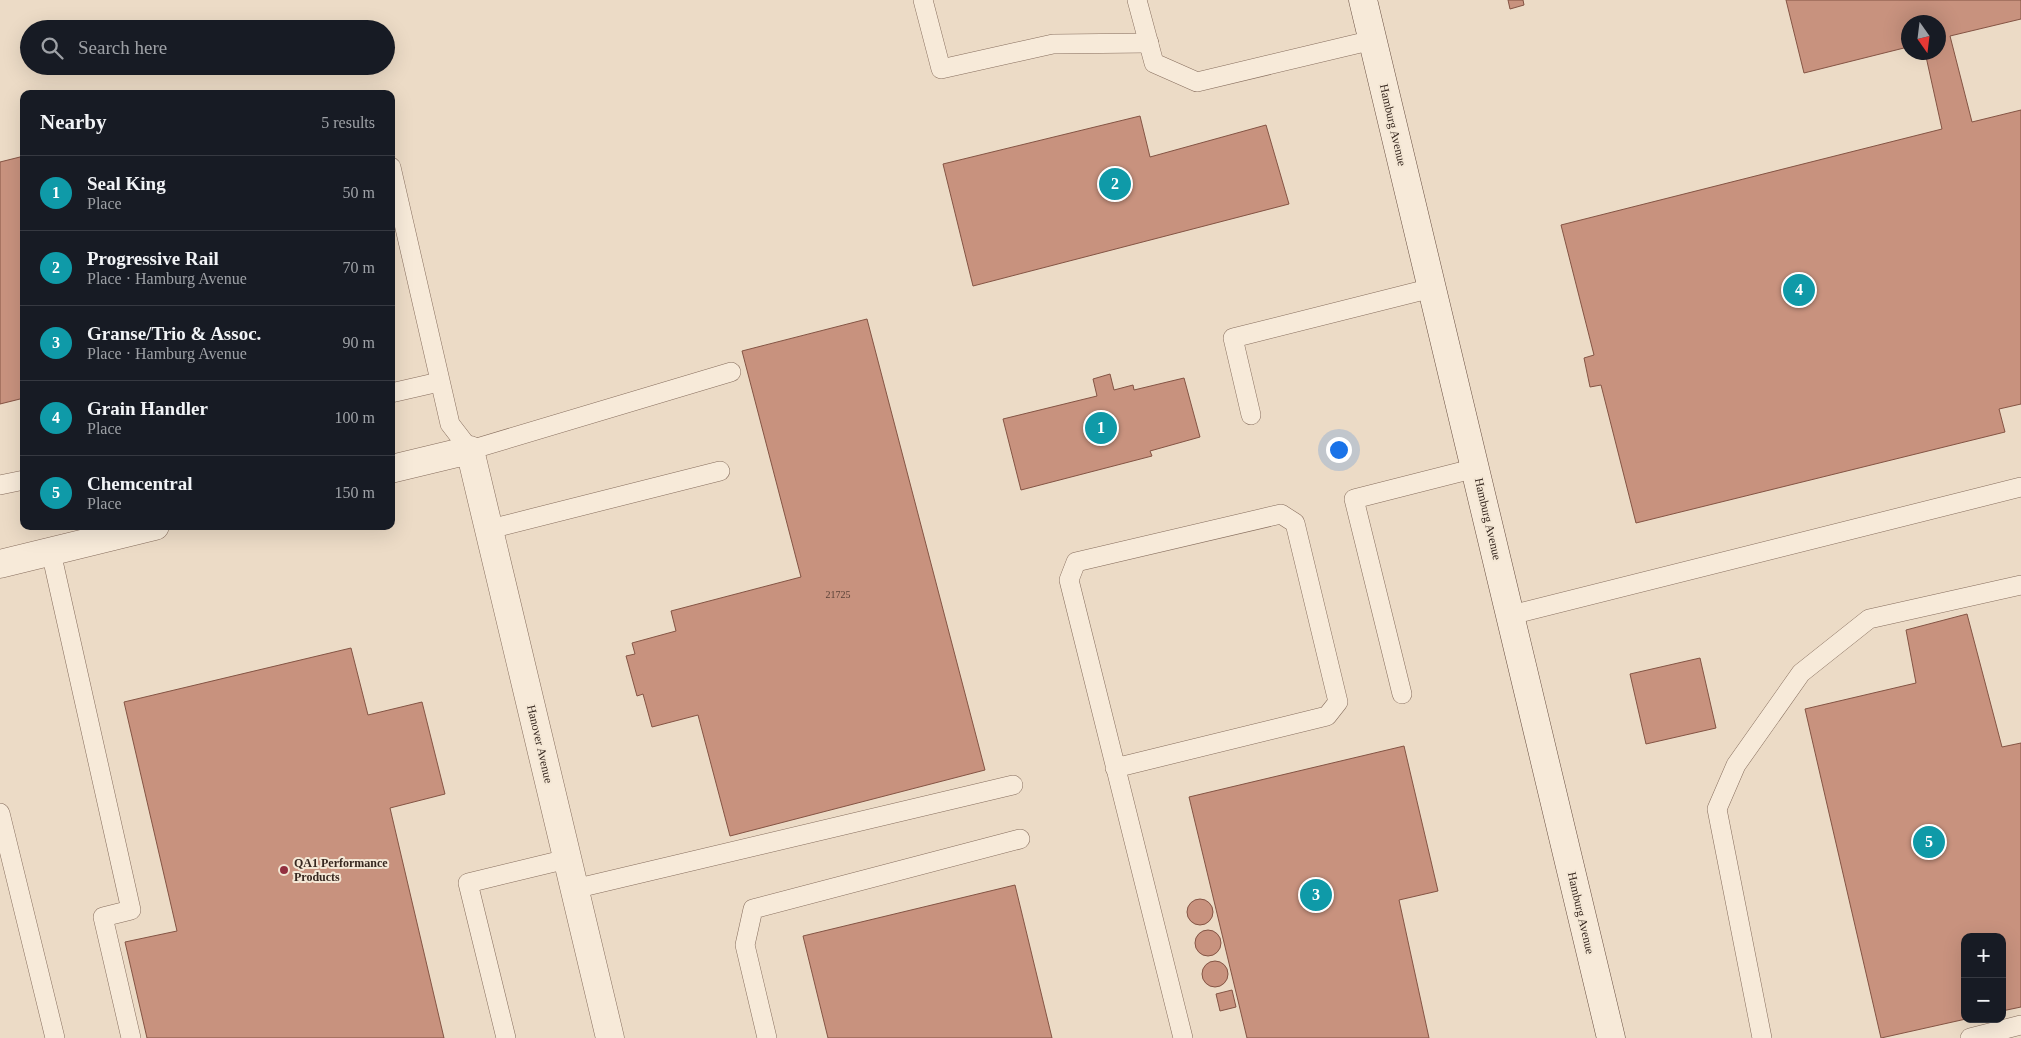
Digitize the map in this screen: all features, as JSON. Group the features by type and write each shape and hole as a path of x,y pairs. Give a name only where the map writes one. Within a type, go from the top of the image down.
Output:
{"street":[{"name":"Hamburg Avenue","path":"1363,0 1611,1038"},
{"path":"395,468 470,450"},
{"name":"Hanover Avenue","path":"470,450 610,1038"},
{"path":"0,564 138,530"}],"lane":[{"path":"923,0 941,69 1053,44 1148,43"},
{"path":"1137,0 1154,63 1197,82 1373,40"},
{"path":"395,185 450,424 470,450 731,372"},
{"path":"1251,415 1232,338 1432,288"},
{"path":"395,392 439,382"},
{"path":"1402,694 1354,499 1476,468"},
{"path":"490,529 720,471"},
{"path":"0,485 20,481"},
{"path":"1511,615 2021,487"},
{"path":"1115,768 1327,716 1338,702 1295,523 1281,514 1076,562 1069,580 1115,768 1184,1038"},
{"path":"51,552 131,910 103,917 132,1038"},
{"path":"1762,1038 1717,809 1736,765 1801,673 1869,619 2021,585"},
{"path":"574,889 1012,785"},
{"path":"0,813 55,1038"},
{"path":"767,1038 745,945 753,909 1020,839"},
{"path":"506,1038 468,883 567,859"},
{"path":"1970,1038 2021,1025"}],"building":[{"path":"1508,0 1523,0 1524,5 1510,9"},
{"path":"1786,0 2021,0 2021,19 1950,36 1972,122 2021,110 2021,404 1999,409 2005,432 1636,523 1601,385 1590,387 1584,358 1594,355 1561,225 1942,129 1927,60 1946,60 1946,15 1901,15 1901,49 1804,73"},
{"path":"1140,116 1150,157 1266,125 1289,204 973,286 943,164"},
{"path":"20,157 20,399 0,404 0,162"},
{"path":"867,319 985,770 730,836 698,715 652,727 643,694 637,696 626,656 635,654 632,643 676,631 671,611 801,577 742,351"},
{"path":"1110,374 1114,390 1133,385 1134,390 1184,378 1200,437 1150,451 1152,456 1021,490 1003,419 1097,396 1093,379"},
{"path":"1967,614 2002,747 2021,743 2021,1007 2006,1010 2006,933 1961,933 1961,1020 1881,1038 1805,709 1916,683 1906,630"},
{"name":"QA1 Performance Products","path":"351,648 368,715 422,702 445,794 390,808 444,1038 147,1038 125,942 177,931 124,702"},
{"path":"1700,658 1716,728 1646,744 1630,674"},
{"path":"1404,746 1438,891 1399,900 1429,1038 1247,1038 1189,797"},
{"path":"1015,885 1052,1038 828,1038 803,936"},
{"path":"1200,899 1209,903 1213,912 1209,921 1200,925 1191,921 1187,912 1191,903"},
{"path":"1208,930 1217,934 1221,943 1217,952 1208,956 1199,952 1195,943 1199,934"},
{"path":"1215,961 1224,965 1228,974 1224,983 1215,987 1206,983 1202,974 1206,965"},
{"path":"1232,990 1236,1007 1220,1011 1216,994"}],"place":[{"name":"Progressive Rail","path":"1115,184"},
{"name":"Grain Handler","path":"1799,290"},
{"name":"Seal King","path":"1101,428"},
{"name":"Chemcentral","path":"1929,842"},
{"name":"QA1 Performance Products","path":"284,870"},
{"name":"Granse/Trio & Assoc.","path":"1316,895"}]}
